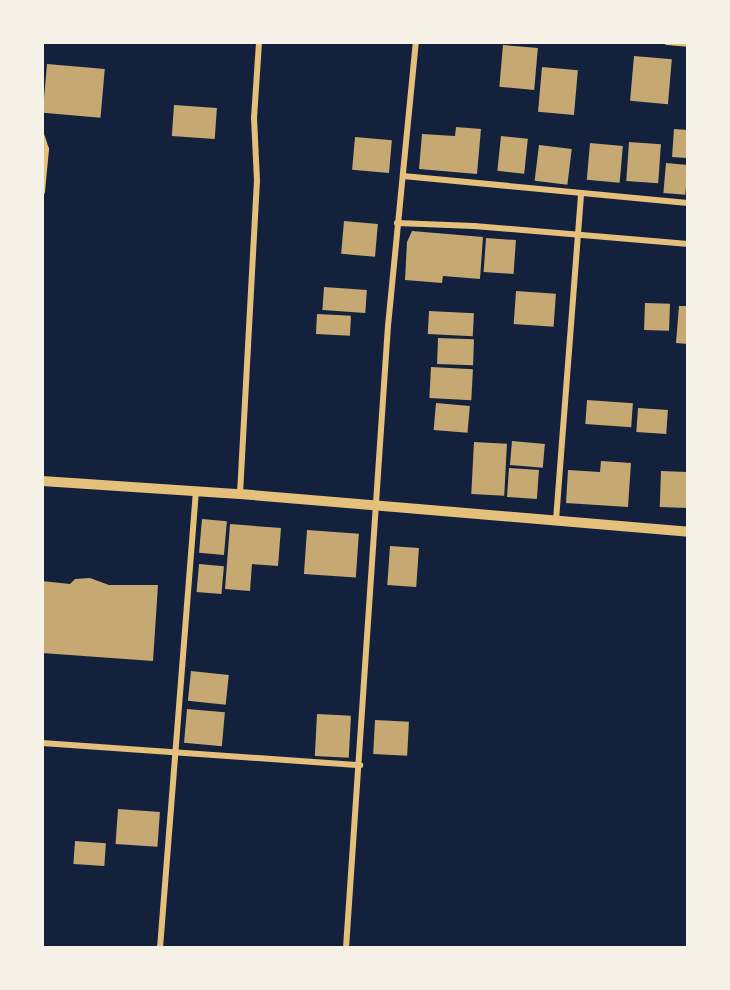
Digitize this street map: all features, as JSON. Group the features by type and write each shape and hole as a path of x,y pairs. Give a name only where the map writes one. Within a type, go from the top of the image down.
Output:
{"street":[{"path":"240,494 257,181 254,118 259,42"},
{"path":"346,948 397,223 416,42"},
{"path":"666,42 688,44"},
{"path":"42,137 46,149 42,192"},
{"path":"403,176 688,203"},
{"path":"555,520 581,193"},
{"path":"397,223 474,226 688,244"},
{"path":"42,481 240,494 688,532"},
{"path":"160,948 196,491"},
{"path":"42,743 360,765"}],"building":[{"path":"503,45 538,48 534,90 499,87"},
{"path":"634,56 672,59 668,104 630,101"},
{"path":"47,64 105,69 101,118 43,113"},
{"path":"542,67 578,70 574,115 538,112"},
{"path":"174,105 217,108 215,139 172,136"},
{"path":"456,127 481,129 477,174 419,169 422,134 455,136"},
{"path":"674,129 688,130 686,158 672,157"},
{"path":"501,136 528,139 524,174 497,171"},
{"path":"355,137 392,140 389,173 352,170"},
{"path":"629,142 661,144 658,183 626,181"},
{"path":"590,143 623,146 620,183 587,180"},
{"path":"539,145 572,149 567,185 535,181"},
{"path":"666,163 688,165 685,195 663,193"},
{"path":"344,221 378,224 375,257 341,254"},
{"path":"412,231 483,237 480,279 443,276 442,283 405,280 407,242"},
{"path":"486,238 516,240 514,274 484,272"},
{"path":"324,287 367,290 365,313 322,310"},
{"path":"516,291 556,294 554,327 514,324"},
{"path":"645,303 670,304 669,331 644,330"},
{"path":"679,306 688,306 688,344 676,343"},
{"path":"429,311 474,313 473,336 428,334"},
{"path":"317,314 351,316 350,336 316,334"},
{"path":"438,338 474,339 473,365 437,364"},
{"path":"431,367 473,369 471,400 429,398"},
{"path":"587,400 633,403 631,427 585,424"},
{"path":"436,403 470,406 468,433 434,430"},
{"path":"638,408 668,410 666,434 636,432"},
{"path":"512,441 545,444 543,468 510,465"},
{"path":"474,442 507,444 504,496 471,494"},
{"path":"601,461 631,463 628,507 566,503 568,470 600,472"},
{"path":"509,468 539,470 537,499 507,497"},
{"path":"661,471 688,472 687,508 660,507"},
{"path":"202,519 227,521 224,555 199,553"},
{"path":"230,524 281,528 278,566 252,564 250,591 225,589"},
{"path":"307,530 359,534 356,578 304,574"},
{"path":"390,546 419,548 416,587 387,585"},
{"path":"199,564 224,566 221,594 197,592"},
{"path":"90,578 109,585 158,585 153,661 42,653 42,581 70,584 75,579"},
{"path":"191,671 229,675 226,705 188,701"},
{"path":"187,709 225,712 222,746 184,743"},
{"path":"317,714 351,716 349,758 315,756"},
{"path":"375,720 409,722 407,756 373,754"},
{"path":"118,809 160,812 157,847 116,844"},
{"path":"75,841 106,843 104,866 73,864"}]}
